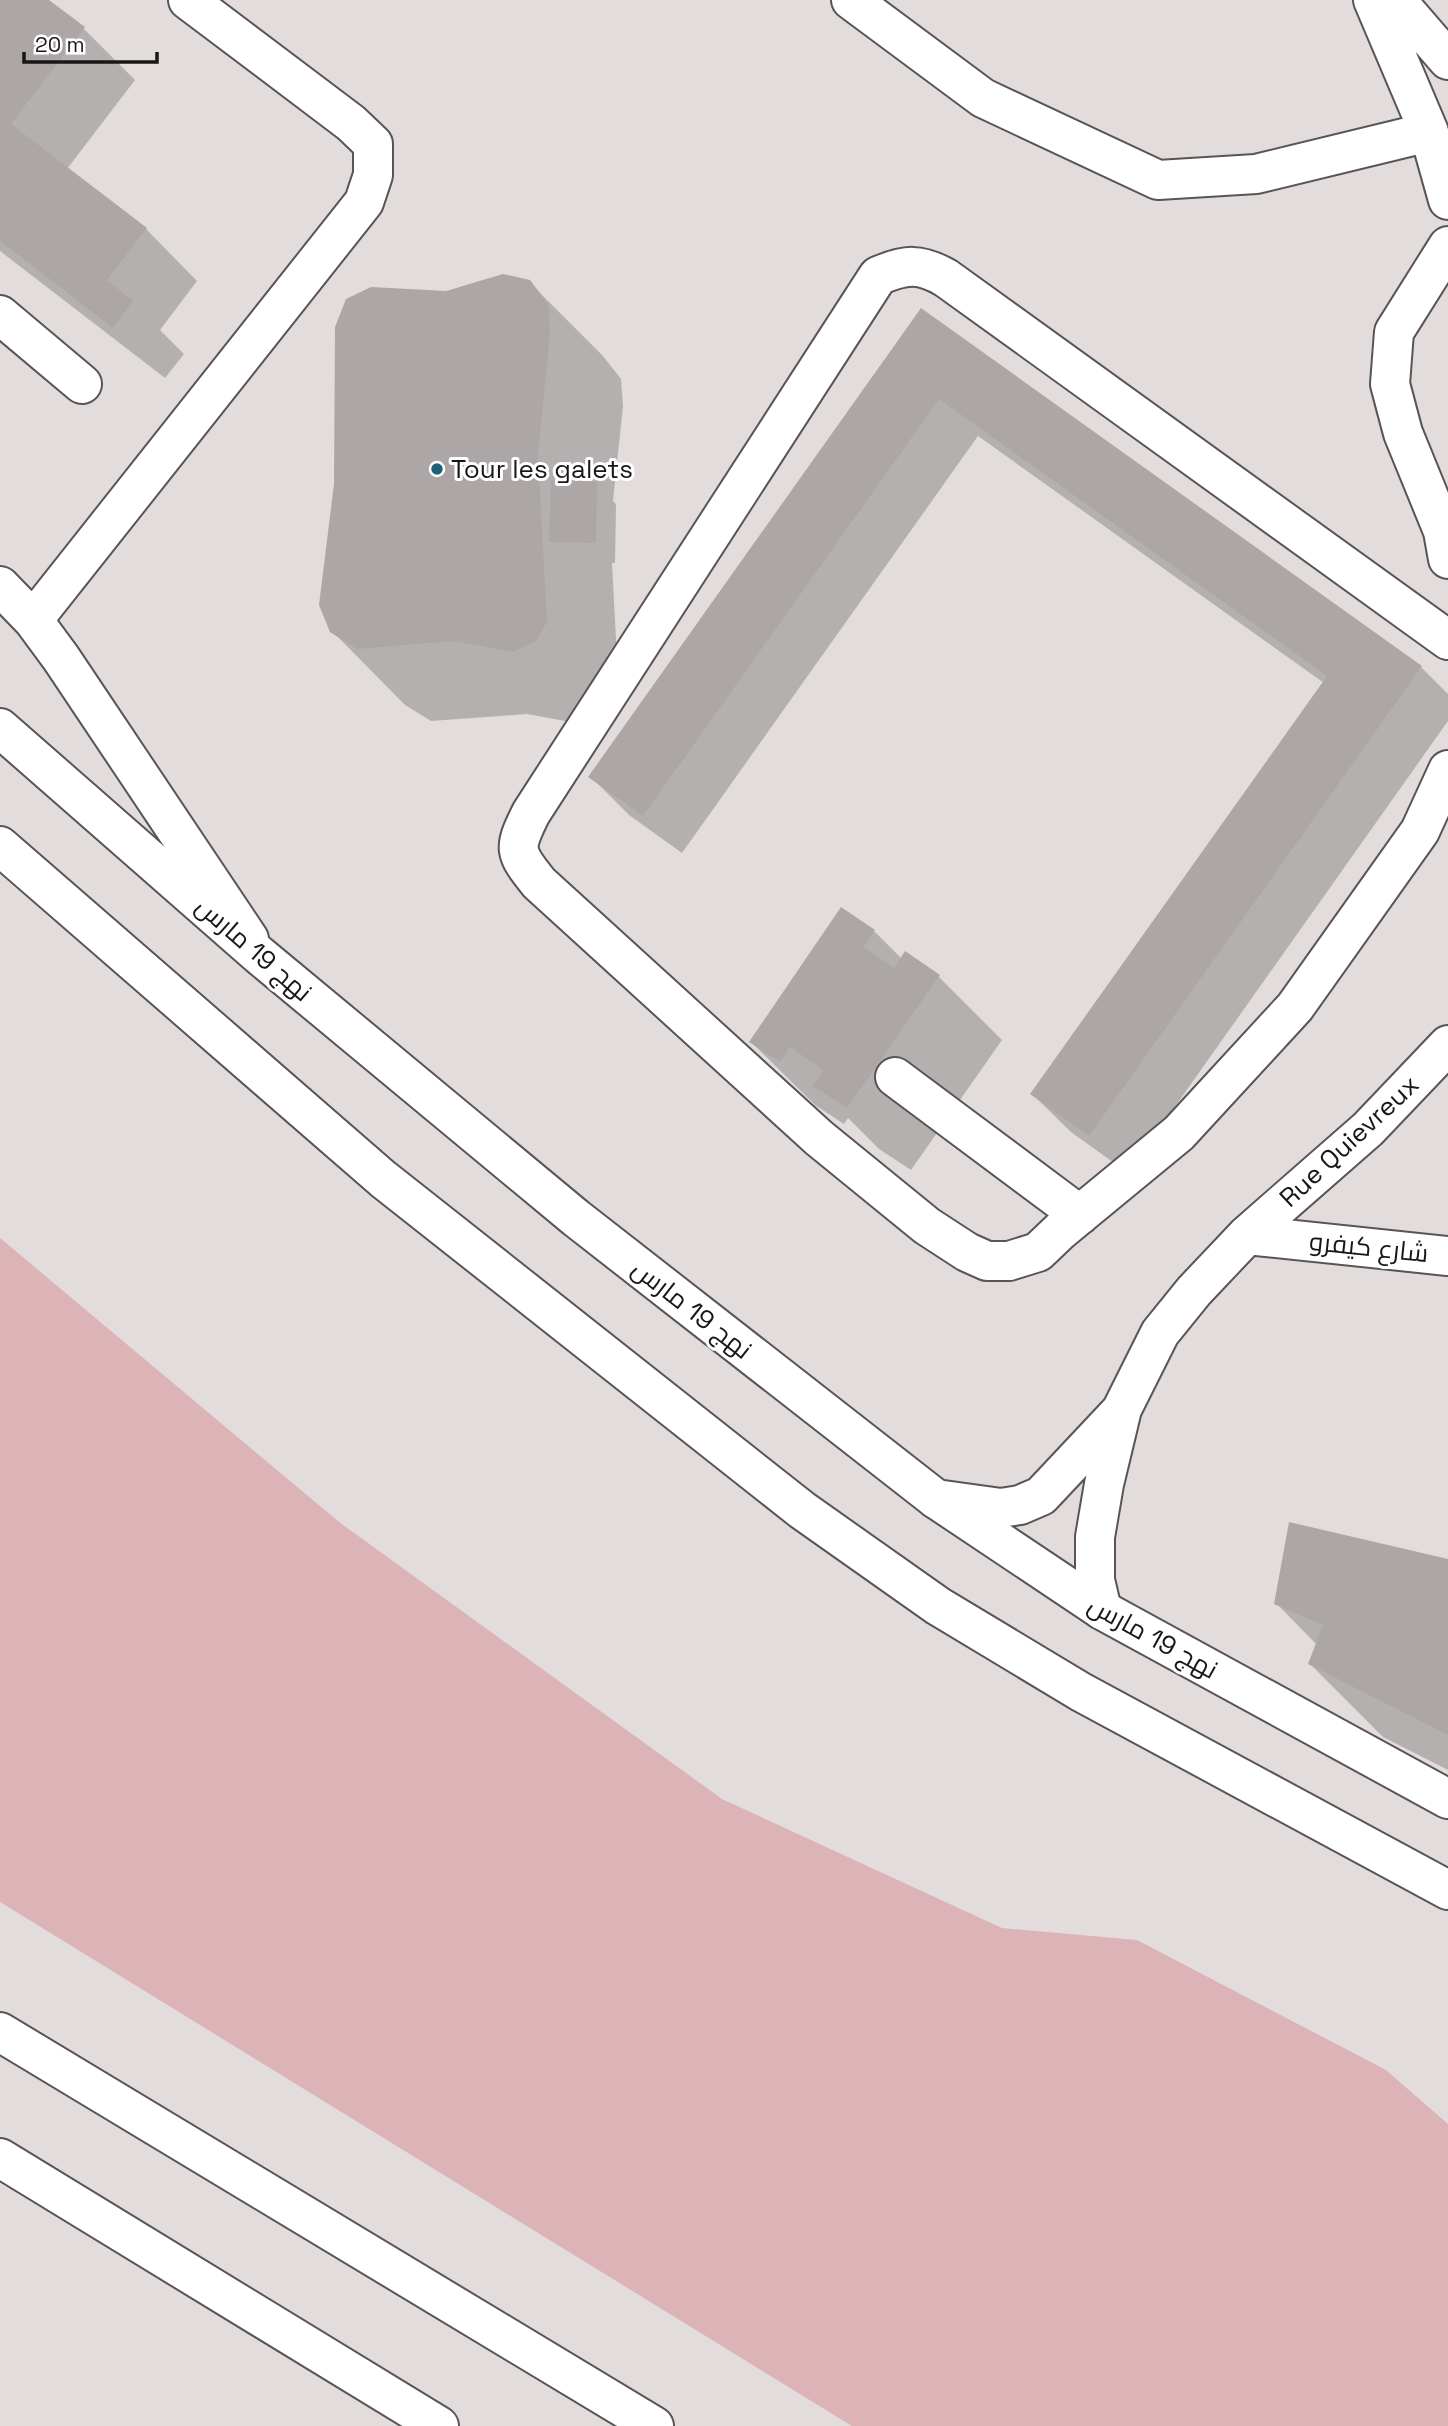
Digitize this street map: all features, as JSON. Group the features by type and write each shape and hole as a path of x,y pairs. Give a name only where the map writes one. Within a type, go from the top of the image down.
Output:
{"main road":[{"path":"33,620 364,202 373,175 373,144 351,123 188,0"},
{"path":"851,0 984,98 1158,180 1256,174 1429,132"},
{"path":"1373,0 1429,132 1448,200"},
{"path":"1396,0 1448,60"},
{"path":"1448,246 1394,332 1390,384 1404,433 1443,531 1448,559"},
{"path":"1448,640 946,278 929,268 912,266 893,270 878,276 531,813 518,840 521,861 540,883 819,1138 927,1226 967,1252 987,1261 1009,1261 1038,1252 1178,1133 1295,1007 1420,831 1448,770"},
{"path":"0,315 82,384"},
{"path":"0,586 33,620 61,658 259,955"},
{"name":"نهج 19 مارس","path":"0,728 259,955 576,1219 936,1499 1102,1610 1448,1799"},
{"path":"0,846 383,1179 802,1510 938,1606 1081,1692 1448,1890"},
{"name":"Rue Quievreux","path":"1122,1409 1160,1333 1194,1291 1247,1235 1368,1129 1448,1045"},
{"path":"895,1077 1080,1215"},
{"name":"شارع كيفرو","path":"1247,1235 1448,1256"},
{"path":"936,1499 1000,1508 1020,1505 1041,1496 1122,1409"},
{"path":"1102,1610 1095,1580 1094,1537 1122,1409"},
{"path":"0,2032 654,2426"},
{"path":"0,2158 439,2426"}],"shaded area":[{"path":"0,1238 339,1522 722,1799 1002,1928 1137,1940 1386,2070 1448,2124 1448,2426 852,2426 0,1902"}],"building":[{"path":"0,0 49,0 85,27 11,124 147,228 107,280 133,301 113,328 0,241"},
{"name":"Tour les galets","path":"503,274 530,280 548,304 550,332 538,455 547,622 536,641 513,652 453,641 357,649 330,632 319,605 334,484 335,327 346,299 371,287 446,291"},
{"path":"921,308 1422,666 1089,1136 1030,1094 1327,676 939,399 643,816 588,777"},
{"path":"551,480 597,482 596,543 549,542"},
{"path":"841,907 875,930 863,947 894,968 905,951 940,975 847,1108 813,1086 823,1070 790,1047 780,1062 749,1042"},
{"path":"1289,1522 1448,1559 1448,1735 1308,1664 1323,1625 1274,1604"}],"place":[{"name":"Tour les galets","path":"437,469"}]}
